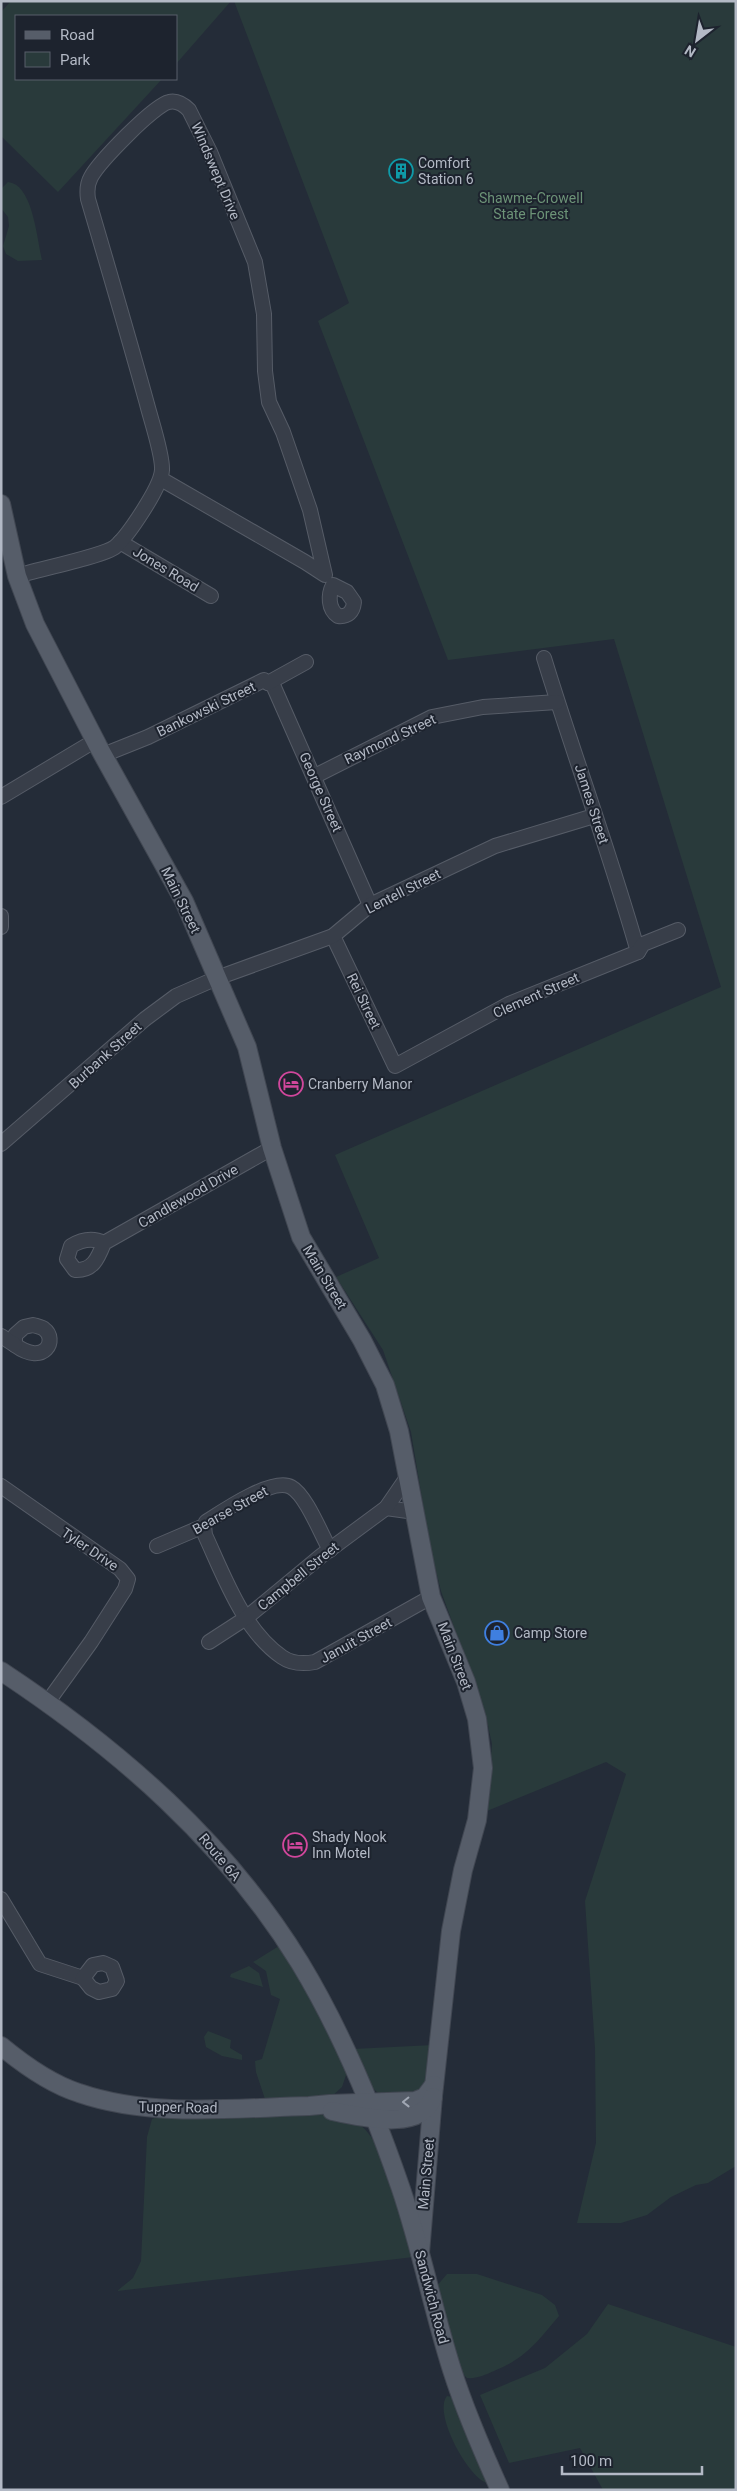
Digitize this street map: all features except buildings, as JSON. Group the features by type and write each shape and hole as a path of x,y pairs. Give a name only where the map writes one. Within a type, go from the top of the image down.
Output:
{"main road":[{"name":"Main Street","path":"1,504 17,576 34,624 99,748 184,901 247,1047 272,1148 301,1237 380,1374 393,1407 431,1597 466,1682 477,1719 483,1768 477,1820 463,1870 451,1931 434,2091 420,2253"},
{"name":"Route 6A","path":"1,1671 127,1763 180,1812 206,1840 261,1906 299,1963 328,2014 370,2102"},
{"name":"Tupper Road","path":"1,2046 23,2064 77,2093 109,2102 146,2108 310,2106 370,2102"},
{"path":"330,2104 339,2098 350,2085 354,2076 354,2066"},
{"path":"370,2102 419,2100 434,2091"},
{"path":"376,2119 395,2119 419,2114 429,2106 434,2091"},
{"name":"Sandwich Road","path":"370,2102 407,2208 456,2385 500,2490"},
{"name":"Tupper Road","path":"310,2106 376,2119"}],"street":[{"name":"Windswept Drive","path":"173,101 184,105 190,110 255,262 264,314 265,370 269,402 283,432 310,510 329,580 305,562 161,479 162,469 148,409 126,324 88,200 87,189 90,177 108,155 151,113 160,106 173,101"},
{"path":"17,576 110,550 120,542 136,521 161,479"},
{"name":"Jones Road","path":"120,542 211,596"},
{"name":"James Street","path":"544,658 594,816 617,878 638,952"},
{"name":"Bankowski Street","path":"1,797 99,748 148,737 246,687 264,680 268,683 306,662"},
{"name":"George Street","path":"268,683 273,686 315,776 370,905"},
{"name":"Raymond Street","path":"315,776 432,717 483,707 557,702"},
{"name":"Lentell Street","path":"217,978 332,936 370,905 495,846 594,816"},
{"path":"1,916 1,927"},
{"name":"Clement Street","path":"395,1066 509,1004 638,952 643,944 678,930"},
{"name":"Rei Street","path":"332,936 395,1066"},
{"name":"Burbank Street","path":"1,1144 104,1057 145,1019 176,996 217,978"},
{"name":"Candlewood Drive","path":"104,1244 272,1148"},
{"path":"1,1336 15,1345"},
{"name":"Campbell Street","path":"210,1642 246,1618 330,1550 386,1508 408,1476"},
{"name":"Bearse Street","path":"157,1546 204,1526 206,1522 236,1504 275,1485 283,1484 292,1487 302,1498 330,1550"},
{"name":"Tyler Drive","path":"1,1486 120,1569 128,1579 125,1589 116,1604 47,1703"},
{"path":"386,1508 415,1512"},
{"name":"Januit Street","path":"204,1526 205,1535 246,1618 282,1658 301,1664 315,1662 431,1597"},
{"path":"1,1899 34,1957 40,1964 82,1978"}],"green space":[{"path":"11,1 231,1 178,62 178,15 15,15 15,80 161,80 58,192 1,136 1,12"},
{"name":"Shawme-Crowell State Forest","path":"234,1 736,1 736,2166 708,2183 696,2185 671,2197 647,2215 621,2223 577,2223 596,2143 595,2048 585,1901 626,1774 606,1762 487,1811 492,1744 485,1712 441,1591 430,1547 411,1432 383,1350 336,1277 379,1258 335,1155 721,987 614,639 448,660 318,321 349,303"},
{"path":"8,182 16,185 23,192 28,202 36,227 42,260 18,261 6,254 3,246 9,226 8,217 1,208 1,189"},
{"path":"279,1946 301,1978 346,2068 342,2087 331,2097 265,2099 256,2072 255,2061 262,2059 280,1999 271,1995 266,1971 253,1962"},
{"path":"249,1966 259,1973 263,1987 230,1977 231,1974"},
{"path":"208,2031 231,2040 230,2048 242,2055 242,2060 222,2056 206,2047 204,2037"},
{"path":"433,2045 428,2087 424,2092 380,2094 367,2080 353,2049"},
{"path":"309,2112 349,2120 361,2126 370,2136 386,2167 414,2257 117,2291 133,2278 141,2261 147,2137 152,2119 157,2117"},
{"path":"447,2274 477,2274 542,2295 555,2305 559,2316 537,2341 515,2361 484,2375 467,2378 459,2370 436,2287"},
{"path":"608,2304 736,2347 736,2490 603,2490 580,2448 509,2463 480,2395 545,2368 587,2334"},
{"path":"447,2396 452,2397 488,2483 472,2472 456,2446 445,2417 444,2405"}],"place":[{"name":"Comfort Station 6","path":"401,171"},
{"name":"Cranberry Manor","path":"291,1084"},
{"name":"Camp Store","path":"497,1633"},
{"name":"Shady Nook Inn Motel","path":"295,1845"}]}
